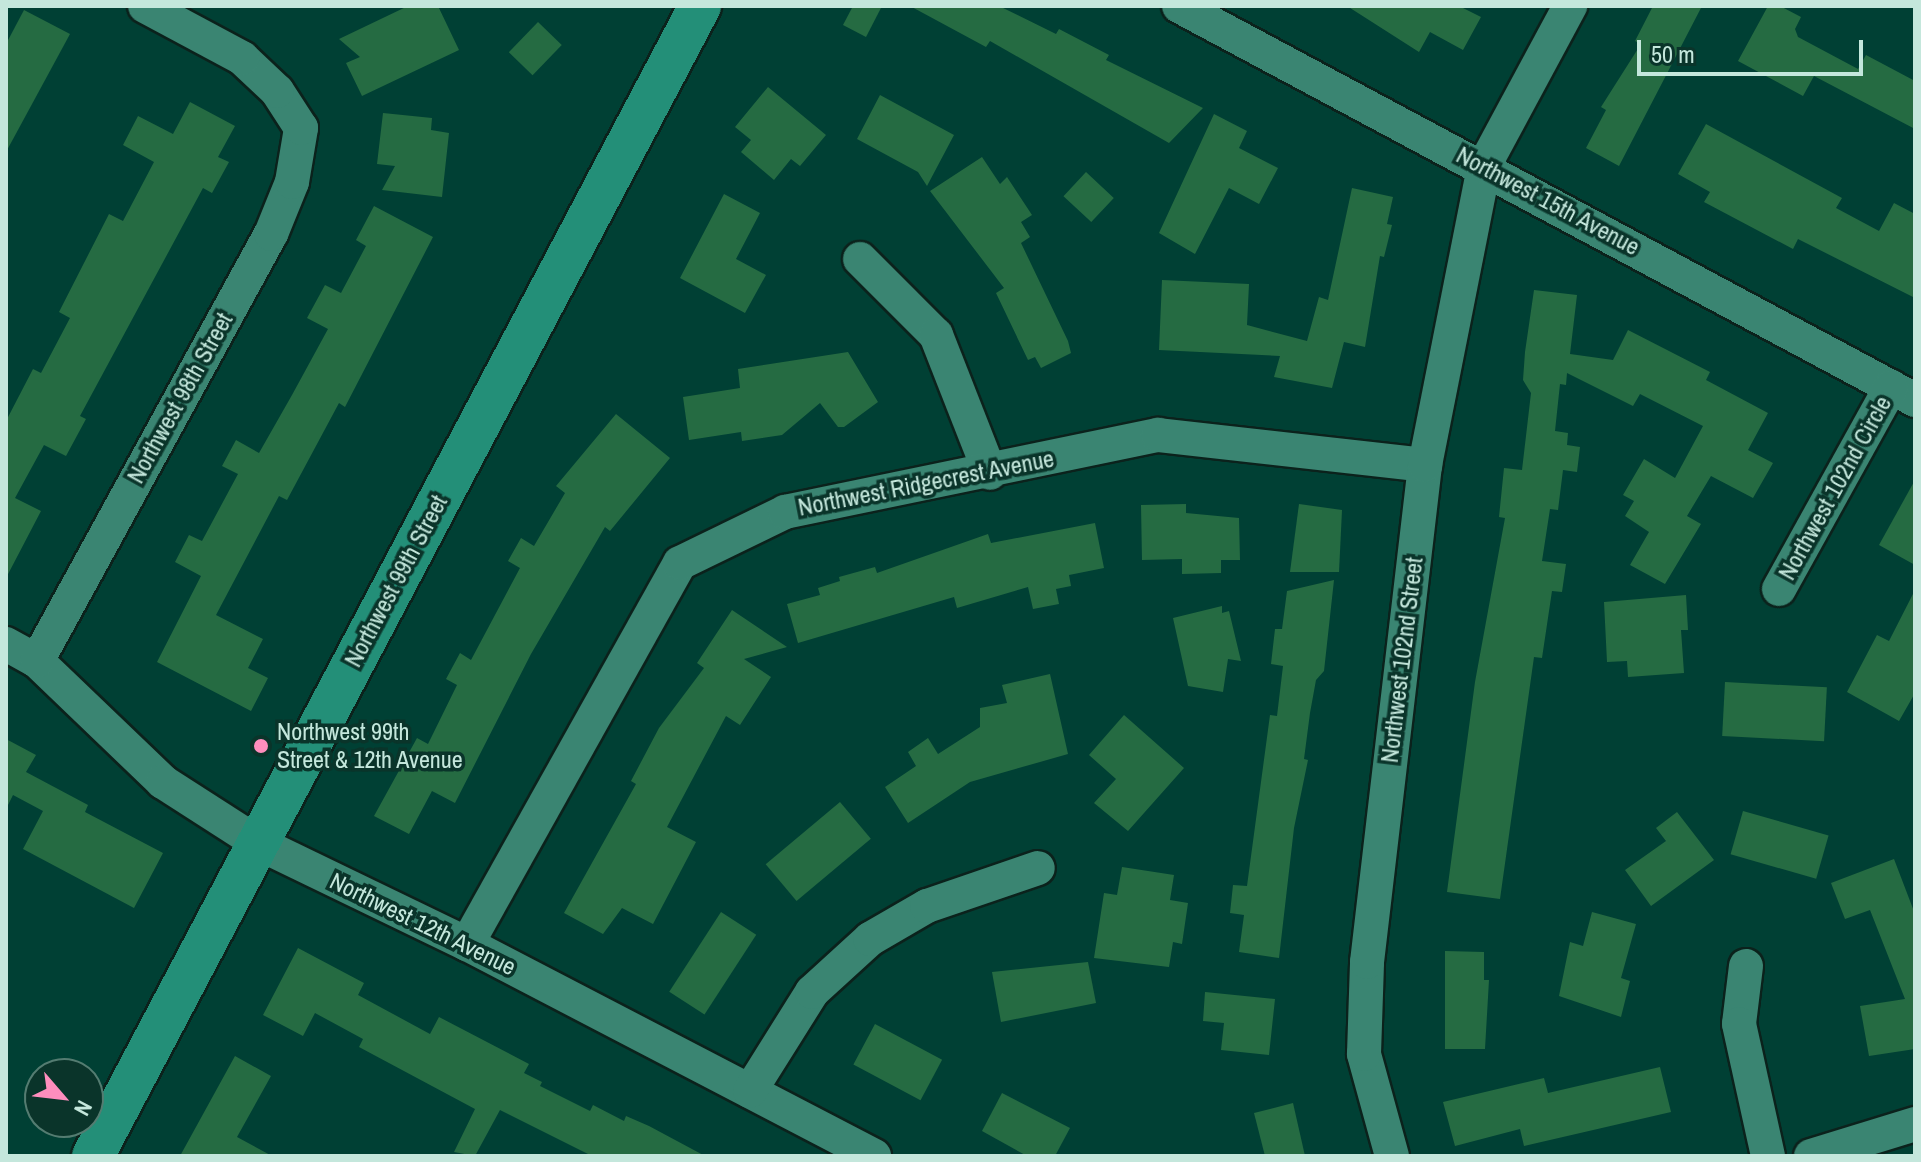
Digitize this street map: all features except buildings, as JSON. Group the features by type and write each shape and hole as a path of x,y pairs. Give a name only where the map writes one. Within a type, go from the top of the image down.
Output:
{"main road":[{"name":"Northwest 99th Street","path":"93,1156 700,6"}],"street":[{"name":"Northwest 98th Street","path":"37,661 271,234 292,182 301,128 277,91 242,58 145,6"},
{"name":"Northwest 15th Avenue","path":"1179,6 1484,166 1903,394"},
{"name":"Northwest 102nd Street","path":"1392,1156 1364,1054 1367,962 1425,465 1484,166 1570,6"},
{"path":"860,259 936,335 990,473"},
{"name":"Northwest 102nd Circle","path":"1779,589 1903,394"},
{"name":"Northwest Ridgecrest Avenue","path":"467,944 680,563 785,512 990,473 1158,435 1425,465"},
{"name":"Northwest 12th Avenue","path":"6,644 37,661 163,782 258,843 467,944 874,1156"},
{"path":"750,1091 812,992 870,939 927,906 1038,868"},
{"path":"1746,966 1739,1024 1768,1156"},
{"path":"1811,1156 1915,1124"}],"place":[{"name":"Northwest 99th Street & 12th Avenue","path":"261,746"}]}
